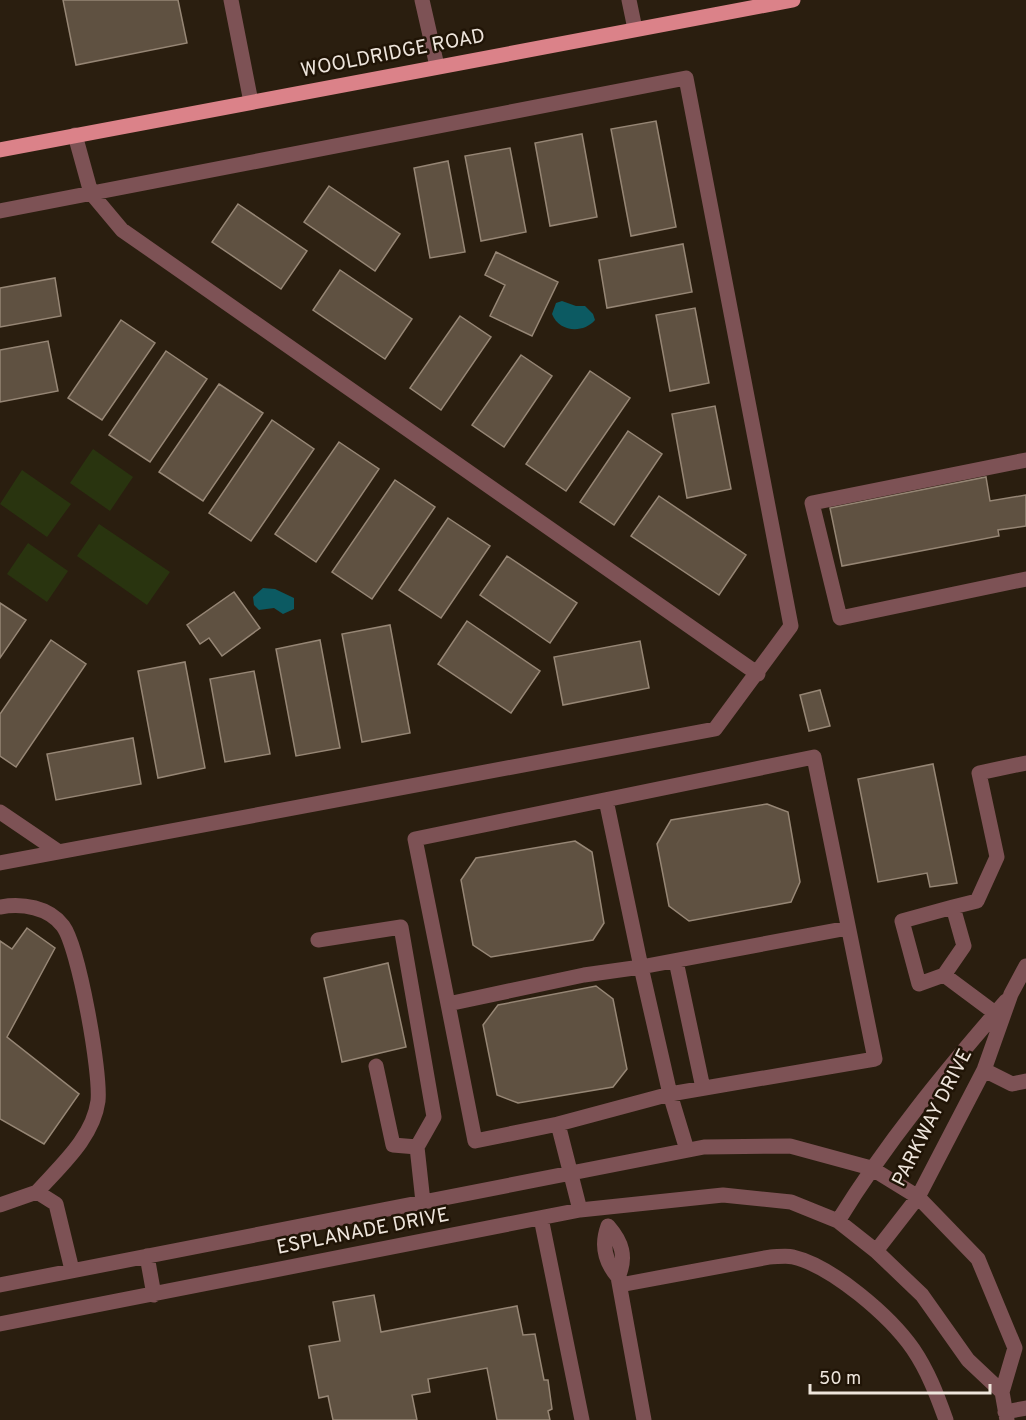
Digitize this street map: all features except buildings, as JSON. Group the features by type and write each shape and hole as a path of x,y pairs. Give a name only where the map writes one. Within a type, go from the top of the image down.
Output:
{"main road":[{"name":"WOOLDRIDGE ROAD","path":"0,150 793,0"}],"street":[{"path":"231,0 250,102"},
{"path":"422,0 437,66"},
{"path":"629,0 635,29"},
{"path":"0,211 686,78 791,626 758,674 715,729 0,864"},
{"path":"75,135 91,193 122,230 758,674"},
{"path":"1026,460 812,503 840,618 1026,579"},
{"path":"814,757 875,1059 670,1094 558,1124 475,1141 415,839 606,800 814,757"},
{"path":"953,907 964,946 944,975 919,984 902,921 953,907 977,901 997,857 979,773 1026,763"},
{"path":"606,800 670,1094 687,1150"},
{"path":"0,812 59,852"},
{"path":"0,907 32,907 47,912 66,933 76,960 98,1081 98,1103 89,1127 77,1148 37,1192 0,1204"},
{"path":"318,940 401,927 435,1117 417,1147 423,1202"},
{"path":"448,1004 584,975 676,961 848,928"},
{"path":"676,961 703,1088"},
{"name":"PARKWAY DRIVE","path":"876,1251 918,1197 984,1070 1011,994 1026,966"},
{"path":"944,975 995,1013"},
{"name":"PARKWAY DRIVE","path":"837,1221 871,1168 964,1048 1011,994"},
{"path":"376,1066 393,1144 417,1147"},
{"path":"984,1070 1012,1084 1026,1082"},
{"path":"558,1124 580,1210"},
{"name":"ESPLANADE DRIVE","path":"0,1285 704,1147 790,1146 871,1168 918,1197 978,1259 1015,1348 1002,1392 968,1360 922,1295 876,1251 837,1221 791,1202 723,1195 580,1210 0,1324"},
{"path":"37,1192 56,1204 72,1270"},
{"path":"604,1208 608,1226 619,1239 624,1264 619,1281 644,1420"},
{"path":"541,1218 582,1420"},
{"path":"147,1256 154,1294"},
{"path":"619,1281 770,1257 792,1257 808,1263 849,1286 889,1322 912,1348 934,1386 946,1420"},
{"path":"1002,1392 1006,1416 1026,1408"}],"green space":[{"path":"93,449 133,477 110,511 70,483"},
{"path":"22,470 71,504 47,537 0,504"},
{"path":"99,524 170,572 147,605 77,556"},
{"path":"28,543 68,571 47,602 7,574"}],"water":[{"path":"562,301 576,306 585,306 593,314 595,320 584,328 566,328 555,320 552,314 556,303"},
{"path":"263,588 275,589 294,598 294,609 283,614 274,608 259,610 254,605 253,597"}]}
